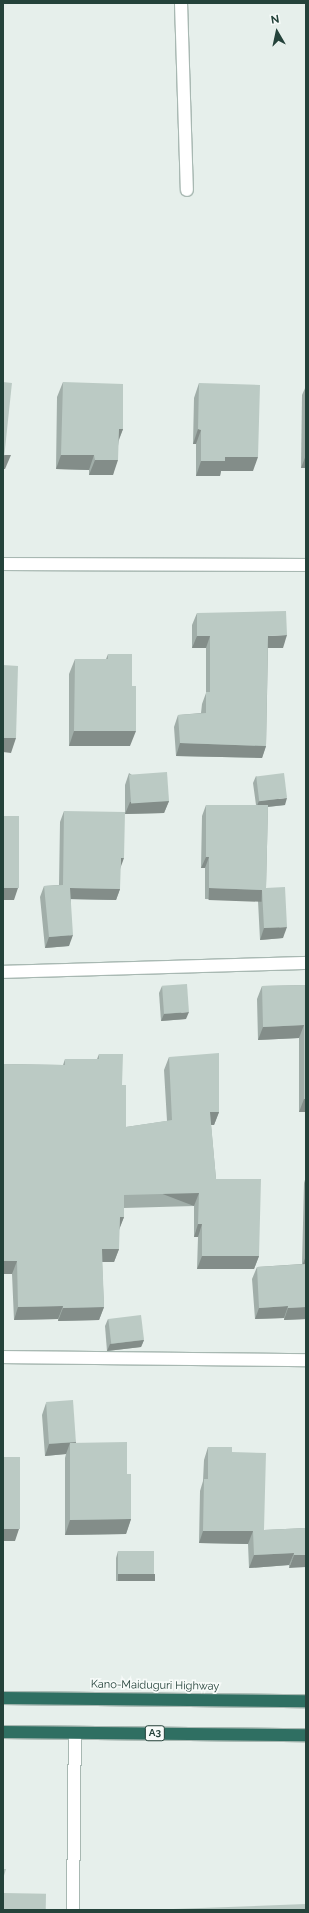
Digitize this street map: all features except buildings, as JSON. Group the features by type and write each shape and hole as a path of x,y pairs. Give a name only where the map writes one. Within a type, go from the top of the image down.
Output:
{"highway":[{"name":"Kano-Maiduguri Highway","path":"3,1698 306,1701"},
{"name":"A3","path":"3,1732 306,1735"}],"street":[{"path":"181,3 187,190"},
{"path":"3,564 306,565"},
{"path":"3,972 306,963"},
{"path":"3,1357 306,1360"},
{"path":"73,1910 75,1732"}]}
